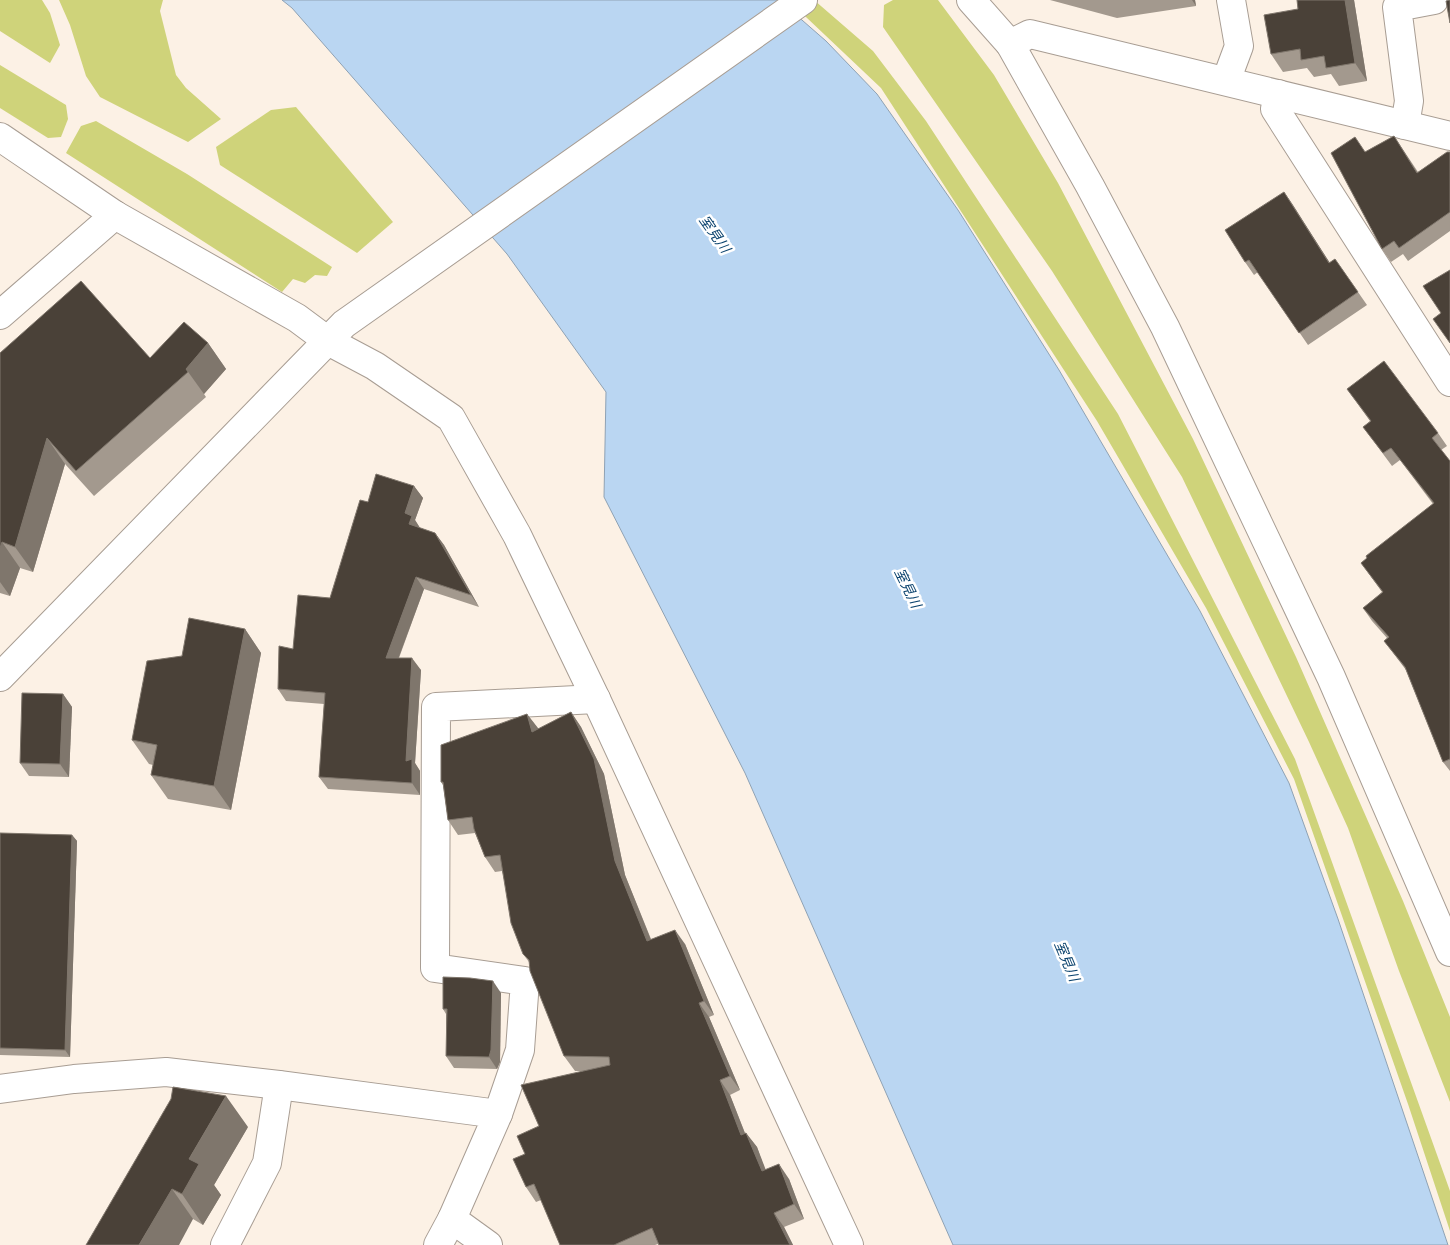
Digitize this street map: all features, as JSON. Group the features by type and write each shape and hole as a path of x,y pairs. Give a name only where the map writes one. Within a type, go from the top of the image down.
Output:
{"street":[{"path":"0,677 336,332 803,0"},
{"path":"971,0 1010,44 1090,186 1169,336 1331,677 1450,952"},
{"path":"1226,81 1239,46 1231,0"},
{"path":"1404,125 1409,101 1397,7 1434,0"},
{"path":"1010,44 1030,34 1450,136"},
{"path":"1278,94 1275,109 1450,382"},
{"path":"0,137 115,215 297,318 336,332 375,366 451,418 517,535 596,699 849,1245"},
{"path":"0,315 115,215"},
{"path":"438,1245 452,1219 498,1114 520,1050 525,981 435,968 436,707 596,699"},
{"path":"0,1089 74,1079 166,1072 498,1114"},
{"path":"225,1245 267,1163 279,1085"},
{"path":"452,1219 488,1245"}],"green space":[{"path":"0,0 42,0 50,13 60,45 50,63 0,31"},
{"path":"59,0 163,0 160,11 176,75 186,88 221,119 188,142 100,97 86,76 70,25"},
{"path":"788,0 814,0 873,51 926,121 1118,414 1295,759 1450,1191 1450,1231 1408,1104 1294,779 1206,608 1097,421 881,88"},
{"path":"893,0 938,0 994,75 1058,183 1193,439 1296,657 1403,901 1450,1017 1450,1102 1399,971 1348,828 1309,742 1182,477 1052,271 883,27 884,5"},
{"path":"0,65 66,105 68,119 61,137 48,138 0,108"},
{"path":"296,107 393,222 357,253 220,165 216,147 271,110"},
{"path":"96,121 187,174 332,267 327,276 315,275 305,283 293,279 282,292 66,153 81,126"}],"water":[{"name":"室見川","path":"282,0 779,0 826,41 877,94 958,210 1059,370 1200,611 1289,783 1338,919 1448,1245 953,1245 745,773 604,497 606,392 507,254 292,8"}],"building":[{"path":"1297,0 1345,0 1355,63 1326,68 1324,56 1301,60 1300,49 1271,54 1264,15 1298,9"},
{"path":"1450,0 1450,23 1446,1"},
{"path":"1394,136 1417,173 1447,152 1450,152 1450,212 1399,248 1394,241 1382,249 1331,153 1355,137 1365,152"},
{"path":"1284,192 1329,263 1335,259 1358,292 1299,333 1249,260 1245,262 1225,230"},
{"path":"1450,270 1450,343 1433,319 1441,313 1423,286"},
{"path":"81,281 150,358 184,322 208,343 186,369 188,372 76,471 47,438 15,547 2,542 0,548 0,353"},
{"path":"1384,361 1438,433 1432,438 1450,461 1450,759 1443,762 1405,667 1384,641 1389,637 1363,608 1383,592 1361,563 1367,558 1366,556 1434,503 1391,448 1383,453 1363,427 1371,421 1347,389"},
{"path":"376,474 414,486 405,513 412,516 409,524 435,533 471,595 416,577 386,658 412,658 406,761 412,759 412,783 319,777 325,693 278,689 279,646 293,649 298,595 330,598 360,500 368,502"},
{"path":"189,618 245,629 214,786 151,775 157,745 132,740 147,661 182,656"},
{"path":"22,693 63,694 60,764 20,763"},
{"path":"571,712 594,759 615,861 647,941 675,930 704,1001 699,1003 730,1076 720,1080 741,1135 746,1133 762,1171 779,1164 794,1204 774,1213 790,1245 659,1245 652,1228 614,1245 560,1245 534,1184 526,1187 513,1159 525,1154 517,1136 539,1126 521,1085 610,1065 609,1057 564,1056 530,971 529,960 523,954 511,923 500,855 485,857 474,829 472,817 448,820 443,782 441,782 441,745 527,714 532,732"},
{"path":"0,833 72,835 65,1050 0,1048"},
{"path":"443,977 493,981 491,1050 489,1057 446,1056 447,1009 443,1009"},
{"path":"173,1087 226,1096 189,1159 199,1164 182,1194 172,1189 139,1245 86,1245 171,1099"}]}
